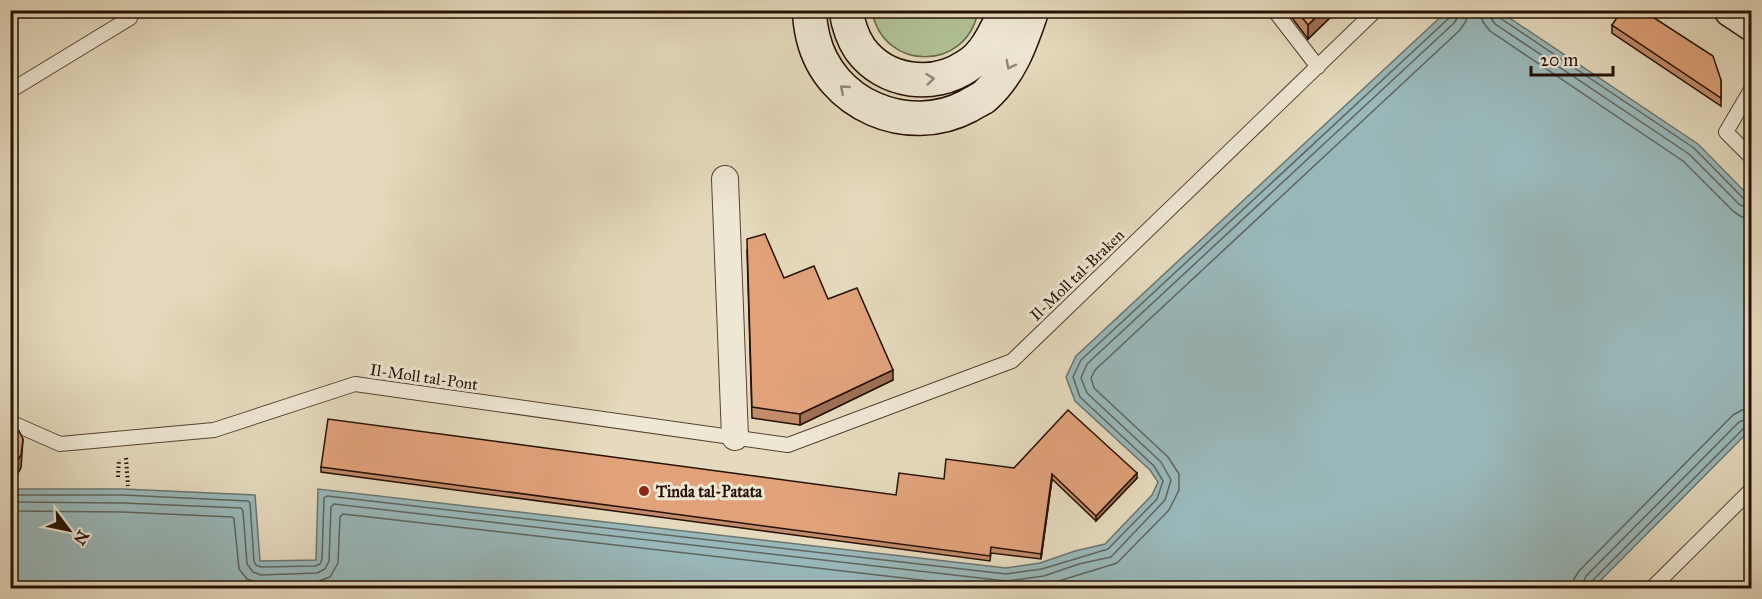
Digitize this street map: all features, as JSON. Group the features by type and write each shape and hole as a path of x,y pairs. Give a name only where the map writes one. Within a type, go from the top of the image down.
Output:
{"main road":[{"path":"810,10 809,18 817,51 834,81 859,103 889,116 922,120 954,113 982,98 1005,74 1021,43 1032,10"},
{"path":"846,10 849,28 860,49 877,66 899,77 923,81 947,77 968,66 986,49 1006,10"},
{"path":"1731,10 1752,24"}],"street":[{"path":"725,179 735,437"}],"lane":[{"path":"10,91 130,18 133,10"},
{"path":"1274,10 1318,67"},
{"name":"Il-Moll tal-Braken","path":"735,437 788,445 1012,361 1376,10"},
{"path":"1752,88 1726,132 1752,159"},
{"name":"Il-Moll tal-Pont","path":"10,422 60,444 214,430 355,384 735,437"},
{"path":"1652,588 1752,489"}],"path":[{"path":"118,477 117,459 128,458 128,486"}],"green space":[{"path":"872,10 978,11 971,31 958,45 943,54 925,57 907,54 892,45 879,31"}],"water":[{"path":"1447,11 1499,11 1698,144 1751,198 1751,429 1593,588 11,588 11,489 123,489 255,495 260,561 316,560 318,489 1006,568 1040,563 1105,544 1152,495 1158,482 1150,470 1075,401 1066,377 1076,356"}],"building":[{"path":"1296,10 1323,10 1308,25"},
{"path":"1622,10 1642,10 1713,56 1721,80 1721,98 1612,25"},
{"path":"765,234 784,278 814,266 828,299 857,288 893,370 800,414 752,407 747,239"},
{"name":"Tinda tal-Patata","path":"1068,410 1137,473 1096,516 1052,474 1041,554 991,547 990,556 321,467 328,419 896,495 899,473 944,479 946,459 1014,468"},
{"path":"10,423 19,431 23,439 21,455 10,467"}],"place":[{"name":"Tinda tal-Patata","path":"644,491"}]}
